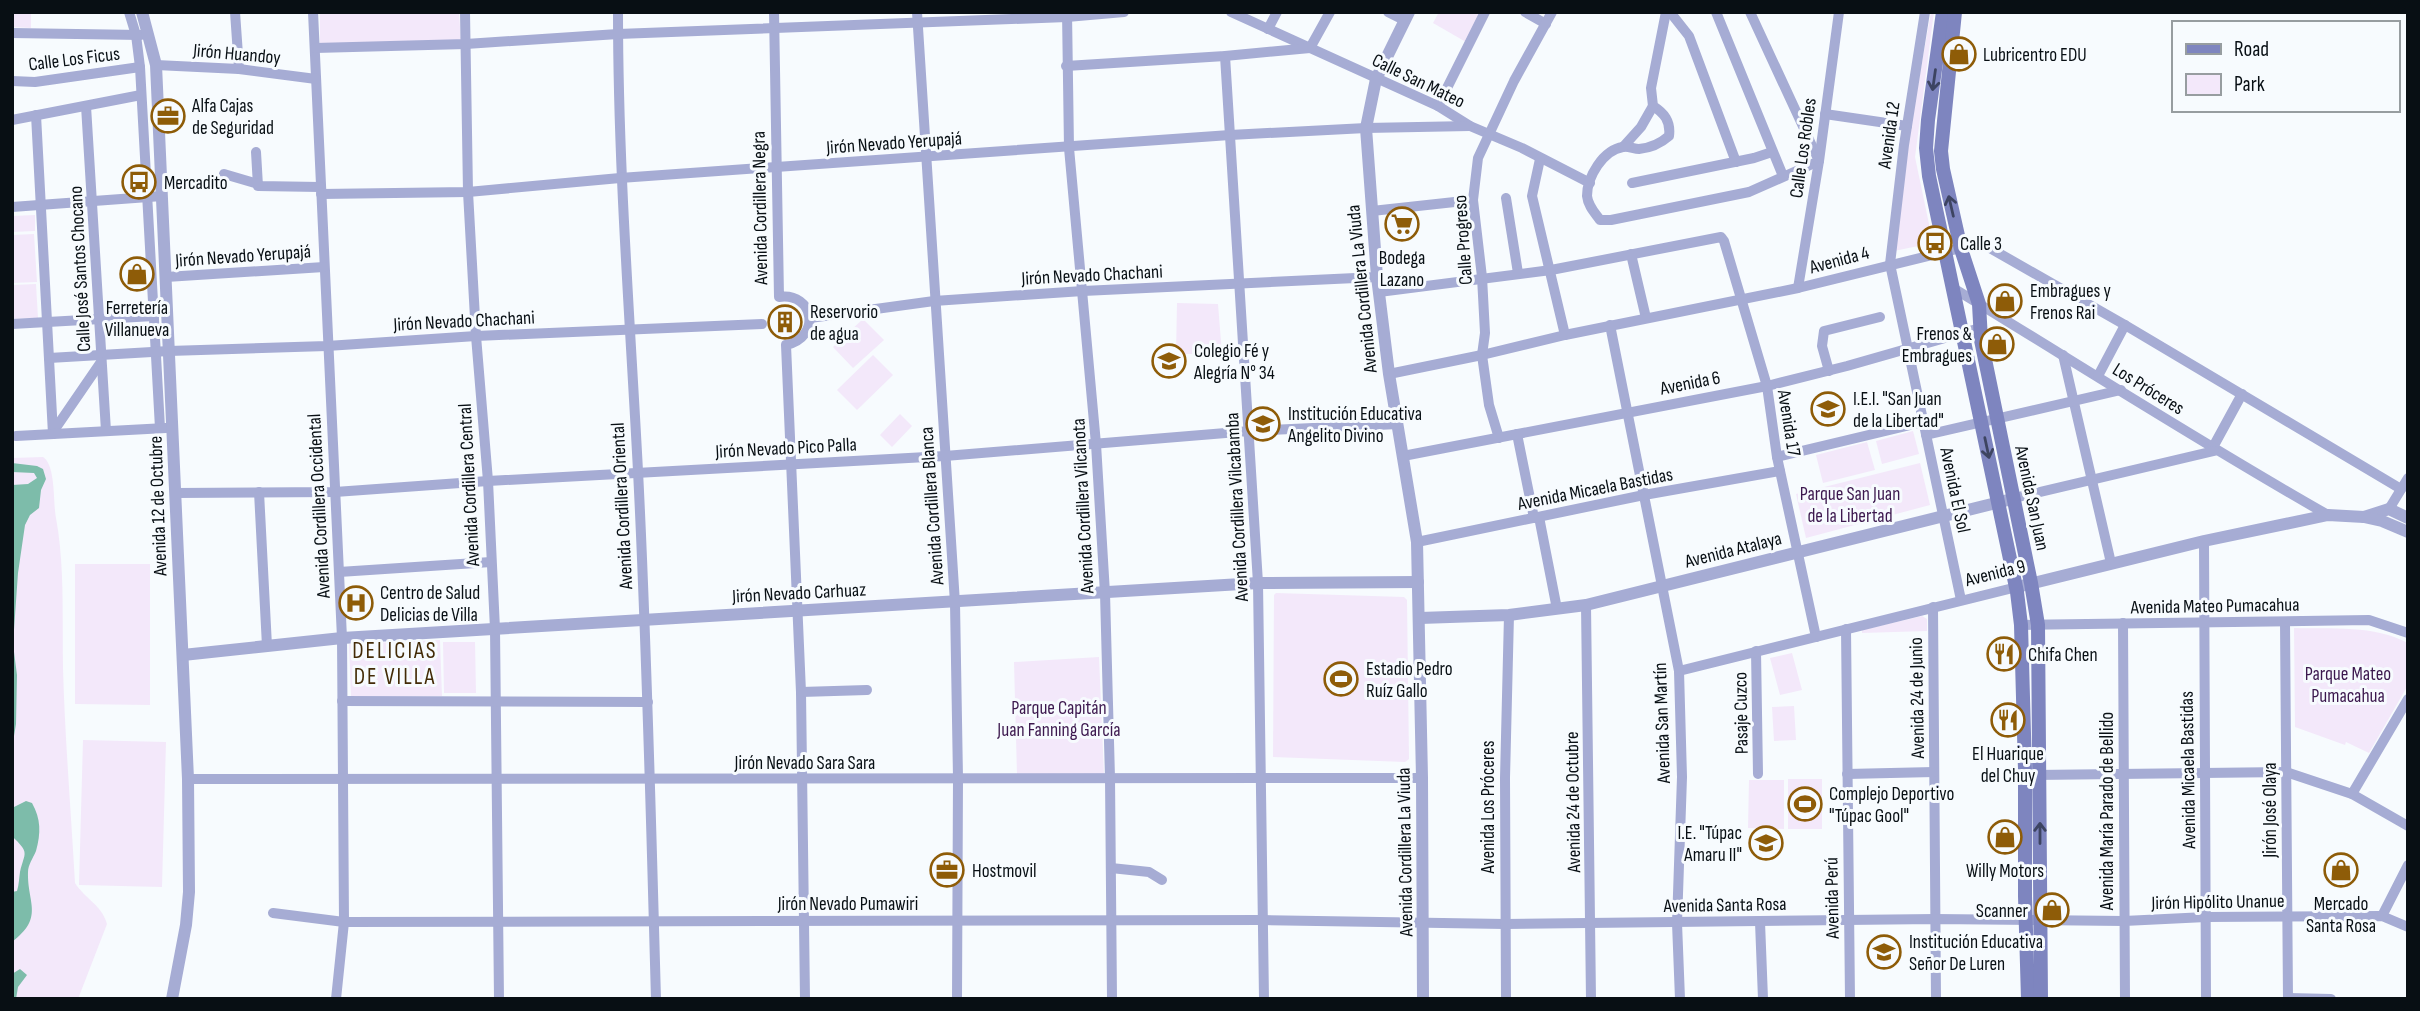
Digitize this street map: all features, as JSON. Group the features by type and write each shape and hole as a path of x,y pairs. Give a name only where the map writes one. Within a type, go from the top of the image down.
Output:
{"main road":[{"name":"Avenida San Juan","path":"1943,12 1926,148 1929,176 2017,587 2033,775"},
{"name":"Avenida San Juan","path":"1955,12 1941,151 1942,169 1961,248 1979,304 1980,328 2032,583 2038,625 2033,775 2034,920 2041,999"},
{"name":"Avenida San Juan","path":"2028,999 2034,920"}],"street":[{"name":"Avenida 12 de Octubre","path":"130,12 156,65 166,277 162,351 175,493 183,655 189,892 186,925 172,999"},
{"name":"Avenida 12 de Octubre","path":"142,12 141,95 154,316 162,351"},
{"path":"235,12 239,69"},
{"name":"Avenida Cordillera Occidental","path":"313,12 342,638 344,922 335,999"},
{"name":"Avenida Cordillera Central","path":"465,12 468,192 488,481 495,629 499,999"},
{"name":"Avenida Cordillera Oriental","path":"618,12 620,178 638,471 648,702 656,999"},
{"name":"Avenida Cordillera Negra","path":"774,12 779,297 798,300 804,305 810,318"},
{"path":"314,48 466,44 618,34 774,28 917,17 1124,12"},
{"path":"1268,29 1277,12"},
{"path":"1066,66 1310,48 1330,12"},
{"path":"1388,12 1407,16"},
{"path":"1438,106 1485,12"},
{"path":"1525,12 1546,24"},
{"name":"Calle Progreso","path":"1499,438 1487,398 1482,355 1485,333 1482,277 1473,200 1478,158 1514,80 1552,12"},
{"path":"1668,12 1650,89 1653,106 1641,127 1623,146 1608,153 1590,183 1587,198 1592,211 1600,219 1611,220 1749,192 1819,161 1750,12"},
{"path":"1668,12 1689,36 1736,162"},
{"path":"1716,12 1783,177"},
{"name":"Calle Los Robles","path":"1798,288 1819,161 1839,12"},
{"name":"Avenida 12","path":"1890,264 1907,126 1925,12"},
{"name":"Calle San Mateo","path":"1237,13 1438,106 1469,126 1522,148 1590,183"},
{"name":"Avenida Cordillera Vilcanota","path":"1067,15 1069,148 1096,443 1105,593 1112,999"},
{"name":"Avenida Cordillera La Viuda","path":"1407,16 1376,79 1366,128 1377,277 1389,374 1417,542 1423,999"},
{"name":"Avenida Cordillera Blanca","path":"917,17 955,603 958,778 957,999"},
{"path":"12,33 143,35"},
{"name":"Avenida Cordillera Vilcabamba","path":"1225,56 1258,583 1264,999"},
{"name":"Jirón Huandoy","path":"156,65 239,69 316,79"},
{"name":"Calle Los Ficus","path":"12,81 35,82 140,67"},
{"path":"12,120 141,95"},
{"name":"Calle José Santos Chocano","path":"86,106 106,431"},
{"path":"1623,146 1641,149 1657,144 1669,136 1668,121 1661,111 1653,106"},
{"path":"1825,114 1907,126"},
{"path":"36,115 53,433"},
{"name":"Jirón Nevado Yerupajá","path":"224,174 258,186 320,190 468,192 620,178 1230,135 1469,126"},
{"path":"256,152 258,184"},
{"path":"1632,183 1772,152"},
{"path":"1540,159 1532,197 1565,335"},
{"path":"12,207 162,196"},
{"path":"1506,198 1518,273"},
{"path":"1372,211 1473,200"},
{"name":"Avenida 17","path":"1631,254 1721,237 1724,241 1766,386 1777,457 1816,637"},
{"name":"Avenida 4","path":"1389,374 1610,325 1798,288 1984,243 2401,489"},
{"path":"1379,292 1551,270 1631,254 1646,318"},
{"name":"Avenida El Sol","path":"1890,264 1961,600"},
{"name":"Jirón Nevado Yerupajá","path":"166,277 324,267"},
{"name":"Jirón Nevado Chachani","path":"810,318 934,302 1083,291 1377,277"},
{"name":"Los Próceres","path":"1953,288 2121,390 2213,450 2328,515"},
{"path":"12,324 154,316"},
{"path":"1829,371 1822,346 1824,331 1880,317"},
{"path":"806,999 801,692 786,345 795,343 806,334 810,318"},
{"name":"Jirón Nevado Chachani","path":"49,358 102,358 162,351 327,346 476,336 762,324"},
{"path":"2098,376 2125,324"},
{"name":"Avenida San Martín","path":"1610,325 1679,671 1682,777 1677,923 1680,999"},
{"name":"Avenida 6","path":"1403,456 1766,386 1980,328"},
{"path":"2063,355 2111,563"},
{"path":"53,433 102,358"},
{"path":"1926,435 2121,390"},
{"path":"2213,450 2242,394"},
{"path":"1777,457 1923,422"},
{"name":"Jirón Nevado Pico Palla","path":"175,493 335,492 638,471 945,456 1250,431 1398,424"},
{"path":"16,436 167,428"},
{"path":"1517,435 1557,609"},
{"name":"Avenida Atalaya","path":"1420,618 1509,615 1586,605 2213,450"},
{"name":"Avenida Micaela Bastidas","path":"1417,542 1644,495 1780,471"},
{"path":"2364,517 2389,509 2408,478"},
{"path":"259,492 267,646"},
{"path":"2389,509 2408,518"},
{"name":"Avenida 9","path":"1679,671 2204,541 2328,515 2364,517"},
{"path":"2364,517 2408,532"},
{"name":"Avenida Micaela Bastidas","path":"2204,541 2206,999"},
{"path":"339,572 491,562"},
{"name":"Jirón Nevado Carhuaz","path":"183,655 342,638 1258,583 1418,582"},
{"name":"Avenida 24 de Octubre","path":"1586,605 1591,999"},
{"name":"Avenida 24 de Junio","path":"1933,607 1936,999"},
{"name":"Avenida Los Próceres","path":"1506,999 1505,778 1509,615"},
{"name":"Avenida Mateo Pumacahua","path":"2021,625 2369,620 2408,633"},
{"name":"Jirón José Olaya","path":"2285,622 2288,998"},
{"name":"Avenida María Parado de Bellido","path":"2123,623 2126,999"},
{"name":"Avenida Perú","path":"1846,629 1850,999"},
{"name":"Pasaje Cuzco","path":"1756,652 1758,774"},
{"path":"801,692 867,690"},
{"path":"2352,794 2408,699"},
{"path":"342,701 648,702"},
{"path":"1847,774 1934,772"},
{"path":"2033,775 2286,772 2352,794 2408,826"},
{"name":"Jirón Nevado Sara Sara","path":"188,779 1422,778"},
{"path":"2382,916 2408,865"},
{"path":"1111,868 1149,872 1162,880"},
{"name":"Jirón Nevado Pumawiri","path":"273,913 344,922 1262,920 1424,923"},
{"name":"Jirón Hipólito Unanue","path":"2034,920 2382,916 2408,927"},
{"name":"Avenida Santa Rosa","path":"1424,923 2034,920"},
{"path":"1760,922 1763,999"},
{"path":"2288,998 2331,999"}],"green space":[{"path":"12,12 31,12 31,28 12,27"},
{"path":"320,12 459,12 461,42 320,45"},
{"path":"1439,12 1482,12 1466,42 1433,23"},
{"path":"1931,12 1934,12 1915,157 1933,243 1894,251 1909,135"},
{"path":"35,215 35,231 12,232 12,216"},
{"path":"34,234 37,282 12,283 12,235"},
{"path":"36,284 38,318 12,319 12,285"},
{"path":"1177,303 1218,304 1222,354 1176,354"},
{"path":"863,319 884,340 853,368 833,347"},
{"path":"873,355 893,375 857,410 837,390"},
{"path":"900,414 912,426 892,447 880,435"},
{"path":"1913,431 1919,454 1882,464 1876,441"},
{"path":"1867,442 1875,470 1823,483 1816,455"},
{"path":"43,457 52,476 61,555 64,695 75,883 105,917 107,924 78,999 12,999 12,458"},
{"name":"Parque San Juan de la Libertad","path":"1920,463 1930,505 1806,538 1796,494"},
{"path":"75,564 150,564 150,705 75,704"},
{"name":"Estadio Pedro Ruíz Gallo","path":"1276,593 1404,597 1407,600 1409,759 1405,762 1273,757"},
{"path":"1922,616 1927,619 1927,631 1862,633 1862,630"},
{"name":"Parque Mateo Pumacahua","path":"2294,628 2367,631 2395,637 2408,643 2408,685 2369,753 2346,742 2345,745 2295,727"},
{"path":"440,640 442,696 351,697 349,644"},
{"path":"443,642 475,642 476,693 444,693"},
{"path":"1792,653 1802,690 1780,695 1770,658"},
{"name":"Parque Capitán Juan Fanning García","path":"1099,657 1104,774 1017,775 1014,662"},
{"path":"1794,706 1796,740 1774,741 1772,707"},
{"path":"83,740 166,742 162,887 79,885"},
{"name":"Complejo Deportivo \"Túpac Gool\"","path":"1788,779 1822,779 1822,829 1788,829"},
{"path":"1749,780 1784,780 1784,829 1748,828"}],"shaded area":[{"path":"12,463 37,466 43,469 46,479 41,490 39,508 30,515 25,525 18,573 13,644 17,675 16,724 12,748 12,485 28,484 37,478 34,473 12,472"},
{"path":"26,801 32,803 39,826 36,851 28,869 32,909 28,925 12,942 12,892 17,891 25,853 12,836 12,808"},
{"path":"20,969 27,975 18,987 16,999 12,999 12,974"}],"place":[{"name":"Lubricentro EDU","path":"1959,54"},
{"name":"Alfa Cajas de Seguridad","path":"168,116"},
{"name":"Mercadito","path":"139,182"},
{"name":"Bodega Lazano","path":"1402,224"},
{"name":"Calle 3","path":"1935,243"},
{"name":"Ferretería Villanueva","path":"137,274"},
{"name":"Embragues y Frenos Rai","path":"2005,301"},
{"name":"Reservorio de agua","path":"785,322"},
{"name":"Frenos & Embragues","path":"1997,344"},
{"name":"Colegio Fé y Alegría N° 34","path":"1169,361"},
{"name":"I.E.I. \"San Juan de la Libertad\"","path":"1828,409"},
{"name":"Institución Educativa Angelito Divino","path":"1263,424"},
{"name":"Centro de Salud Delicias de Villa","path":"356,603"},
{"name":"Chifa Chen","path":"2004,654"},
{"name":"Estadio Pedro Ruíz Gallo","path":"1341,679"},
{"name":"El Huarique del Chuy","path":"2008,720"},
{"name":"Complejo Deportivo \"Túpac Gool\"","path":"1805,804"},
{"name":"Willy Motors","path":"2005,837"},
{"name":"I.E. \"Túpac Amaru II\"","path":"1766,843"},
{"name":"Hostmovil","path":"947,870"},
{"name":"Mercado Santa Rosa","path":"2341,870"},
{"name":"Scanner","path":"2052,910"},
{"name":"Institución Educativa Señor De Luren","path":"1884,952"}],"district":[{"name":"DELICIAS DE VILLA","path":"395,663"}]}
